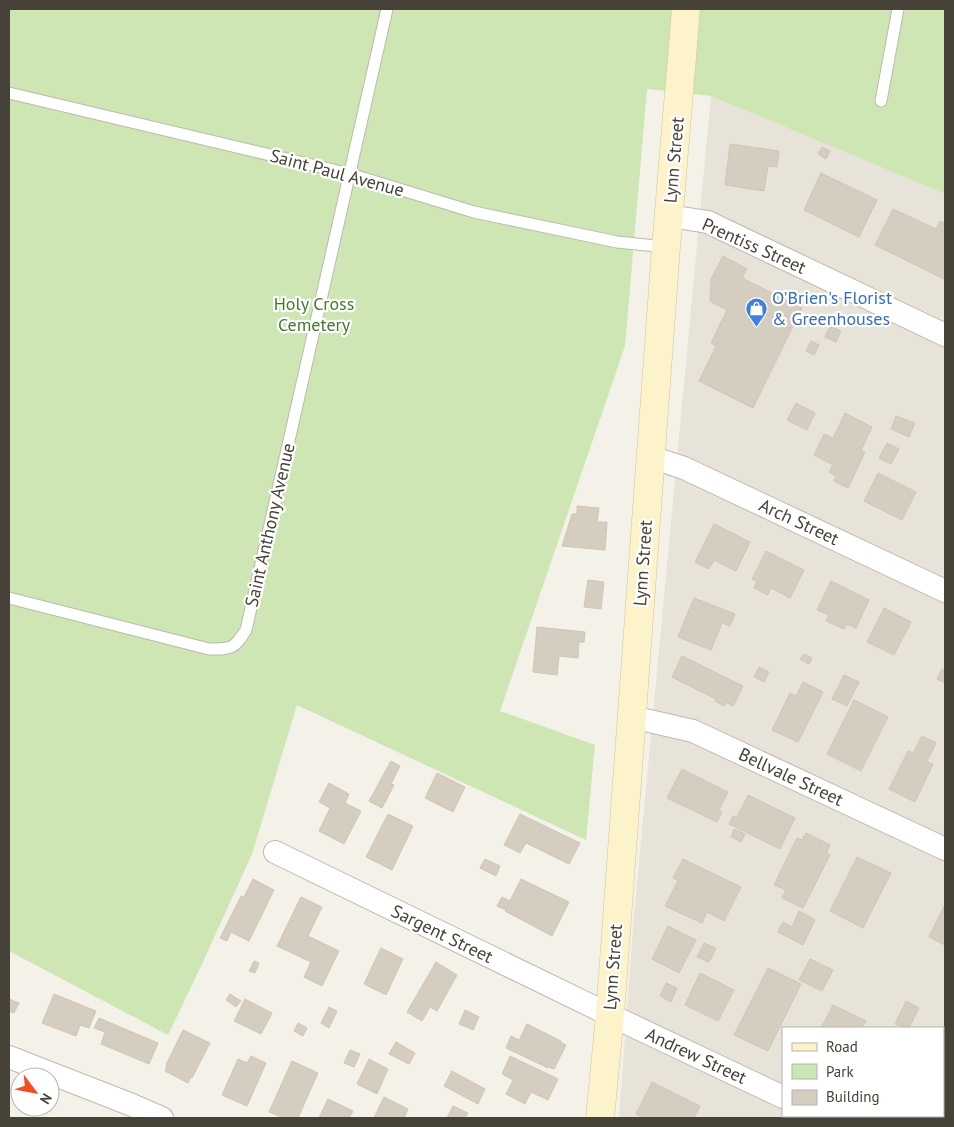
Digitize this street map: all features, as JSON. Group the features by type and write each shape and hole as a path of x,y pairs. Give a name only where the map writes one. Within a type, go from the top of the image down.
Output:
{"main road":[{"name":"Lynn Street","path":"600,1118 610,1015 666,247 686,9"}],"street":[{"name":"Prentiss Street","path":"669,216 712,224 945,335"},
{"name":"Arch Street","path":"651,457 684,468 945,592"},
{"name":"Bellvale Street","path":"632,717 694,731 945,849"},
{"name":"Sargent Street","path":"275,852 610,1015"},
{"name":"Andrew Street","path":"610,1015 782,1097"},
{"path":"9,1057 162,1118"}],"lane":[{"name":"Saint Anthony Avenue","path":"9,598 209,649 229,649 239,642 246,630 387,9"},
{"path":"881,101 898,9"},
{"name":"Saint Paul Avenue","path":"9,93 350,174 474,212 617,242 666,247"}],"shaded area":[{"path":"711,96 945,194 945,1118 619,1118 634,916"}],"green space":[{"name":"Holy Cross Cemetery","path":"9,9 945,9 945,194 711,96 647,89 625,346 500,711 595,745 586,840 297,705 252,854 168,1035 9,951"}],"building":[{"path":"730,144 779,151 777,167 768,166 764,191 725,185"},
{"path":"822,147 830,151 826,159 818,154"},
{"path":"821,173 877,200 859,237 804,210"},
{"path":"893,209 936,229 940,221 945,223 944,279 875,245"},
{"name":"O'Brien's Florist & Greenhouses","path":"723,256 747,269 742,278 802,308 753,408 699,381 716,346 711,343 727,310 710,301 711,279"},
{"path":"830,326 841,331 836,342 825,337"},
{"path":"811,341 819,345 814,355 806,351"},
{"path":"796,403 815,413 807,430 787,420"},
{"path":"845,413 872,427 861,450 865,452 848,488 834,481 836,476 829,472 833,465 814,455 824,434 833,438"},
{"path":"896,416 915,423 909,437 891,429"},
{"path":"887,443 899,449 891,464 879,458"},
{"path":"878,473 916,492 902,520 864,501"},
{"path":"577,506 599,508 597,522 607,522 605,550 562,546 572,514 577,514"},
{"path":"714,524 750,542 736,571 714,560 709,569 695,562"},
{"path":"766,551 804,570 790,598 771,588 768,595 754,588 757,581 752,579"},
{"path":"588,580 604,582 601,609 584,607"},
{"path":"831,581 869,600 856,628 847,624 844,629 826,621 829,615 817,610"},
{"path":"694,598 735,614 730,626 722,623 711,650 678,637"},
{"path":"884,608 911,622 894,655 867,642"},
{"path":"537,627 585,632 584,642 579,642 578,658 559,656 557,675 533,672"},
{"path":"804,654 812,658 809,664 800,659"},
{"path":"682,656 743,686 733,706 726,702 724,706 715,701 716,699 672,677"},
{"path":"759,667 769,672 764,682 754,677"},
{"path":"942,669 945,670 945,683 937,679"},
{"path":"844,675 859,682 847,706 832,699"},
{"path":"803,682 823,692 798,742 772,730 790,693 796,696"},
{"path":"854,700 888,717 861,771 827,754"},
{"path":"922,736 936,743 927,761 933,764 915,802 889,789 908,751 913,753"},
{"path":"391,761 400,766 391,784 394,785 382,808 369,801"},
{"path":"682,769 728,792 719,810 722,812 717,822 667,798"},
{"path":"437,773 465,787 453,812 425,798"},
{"path":"329,783 349,794 345,803 361,811 344,844 319,831 330,808 319,802"},
{"path":"748,795 795,818 780,849 729,824 733,816 737,817"},
{"path":"388,814 413,826 392,870 366,857"},
{"path":"520,814 580,843 569,864 526,843 520,853 504,845"},
{"path":"734,829 745,834 741,842 731,837"},
{"path":"806,833 830,845 826,853 830,855 803,908 782,898 786,890 774,885 797,838 802,840"},
{"path":"857,857 891,873 863,928 830,911"},
{"path":"485,859 500,866 496,876 480,868"},
{"path":"683,859 741,887 724,921 707,912 702,923 665,906 678,881 673,878"},
{"path":"253,879 274,890 249,941 231,932 227,941 220,938 241,896 244,897"},
{"path":"521,879 569,902 552,936 497,906 502,897 510,901"},
{"path":"301,897 322,907 308,936 339,951 322,986 304,977 311,962 277,946"},
{"path":"945,904 945,945 929,937"},
{"path":"799,911 815,920 803,945 778,932 783,922 792,927"},
{"path":"668,926 696,940 679,973 652,959"},
{"path":"704,943 716,948 709,962 697,957"},
{"path":"381,948 403,959 386,995 364,984"},
{"path":"810,959 833,970 822,991 799,980"},
{"path":"254,961 259,963 255,973 249,971"},
{"path":"436,962 457,975 437,1011 430,1007 422,1021 407,1012"},
{"path":"768,968 801,984 768,1051 734,1035"},
{"path":"700,973 734,990 718,1021 685,1005"},
{"path":"666,983 677,988 671,1002 660,996"},
{"path":"54,994 96,1011 89,1028 80,1025 76,1036 42,1023"},
{"path":"230,994 241,1001 236,1007 226,1000"},
{"path":"9,999 19,1003 14,1013 9,1011"},
{"path":"245,999 272,1013 261,1034 234,1021"},
{"path":"906,1001 919,1008 910,1027 895,1024"},
{"path":"833,1005 866,1021 863,1027 822,1027"},
{"path":"329,1007 337,1011 329,1028 321,1023"},
{"path":"465,1010 479,1017 473,1030 459,1024"},
{"path":"99,1018 158,1043 149,1064 101,1044 105,1032 94,1028"},
{"path":"298,1023 307,1028 303,1036 294,1031"},
{"path":"527,1024 566,1045 554,1069 506,1048 511,1036 519,1040"},
{"path":"183,1030 210,1043 188,1083 165,1071"},
{"path":"396,1042 415,1053 409,1064 389,1054"},
{"path":"350,1050 360,1054 354,1067 344,1063"},
{"path":"251,1056 266,1063 247,1106 222,1095 238,1059 247,1063"},
{"path":"510,1056 558,1079 548,1100 531,1092 525,1104 506,1094 513,1080 502,1074"},
{"path":"369,1059 388,1069 377,1094 357,1084"},
{"path":"292,1061 318,1073 298,1118 284,1118 269,1112"},
{"path":"452,1071 485,1089 478,1104 444,1086"},
{"path":"652,1082 700,1106 694,1118 643,1118 636,1114"},
{"path":"384,1097 408,1109 404,1118 374,1118"},
{"path":"328,1099 353,1111 349,1118 319,1118"},
{"path":"453,1106 468,1113 465,1118 447,1118"}],"place":[{"name":"O'Brien's Florist & Greenhouses","path":"756,327"}]}
